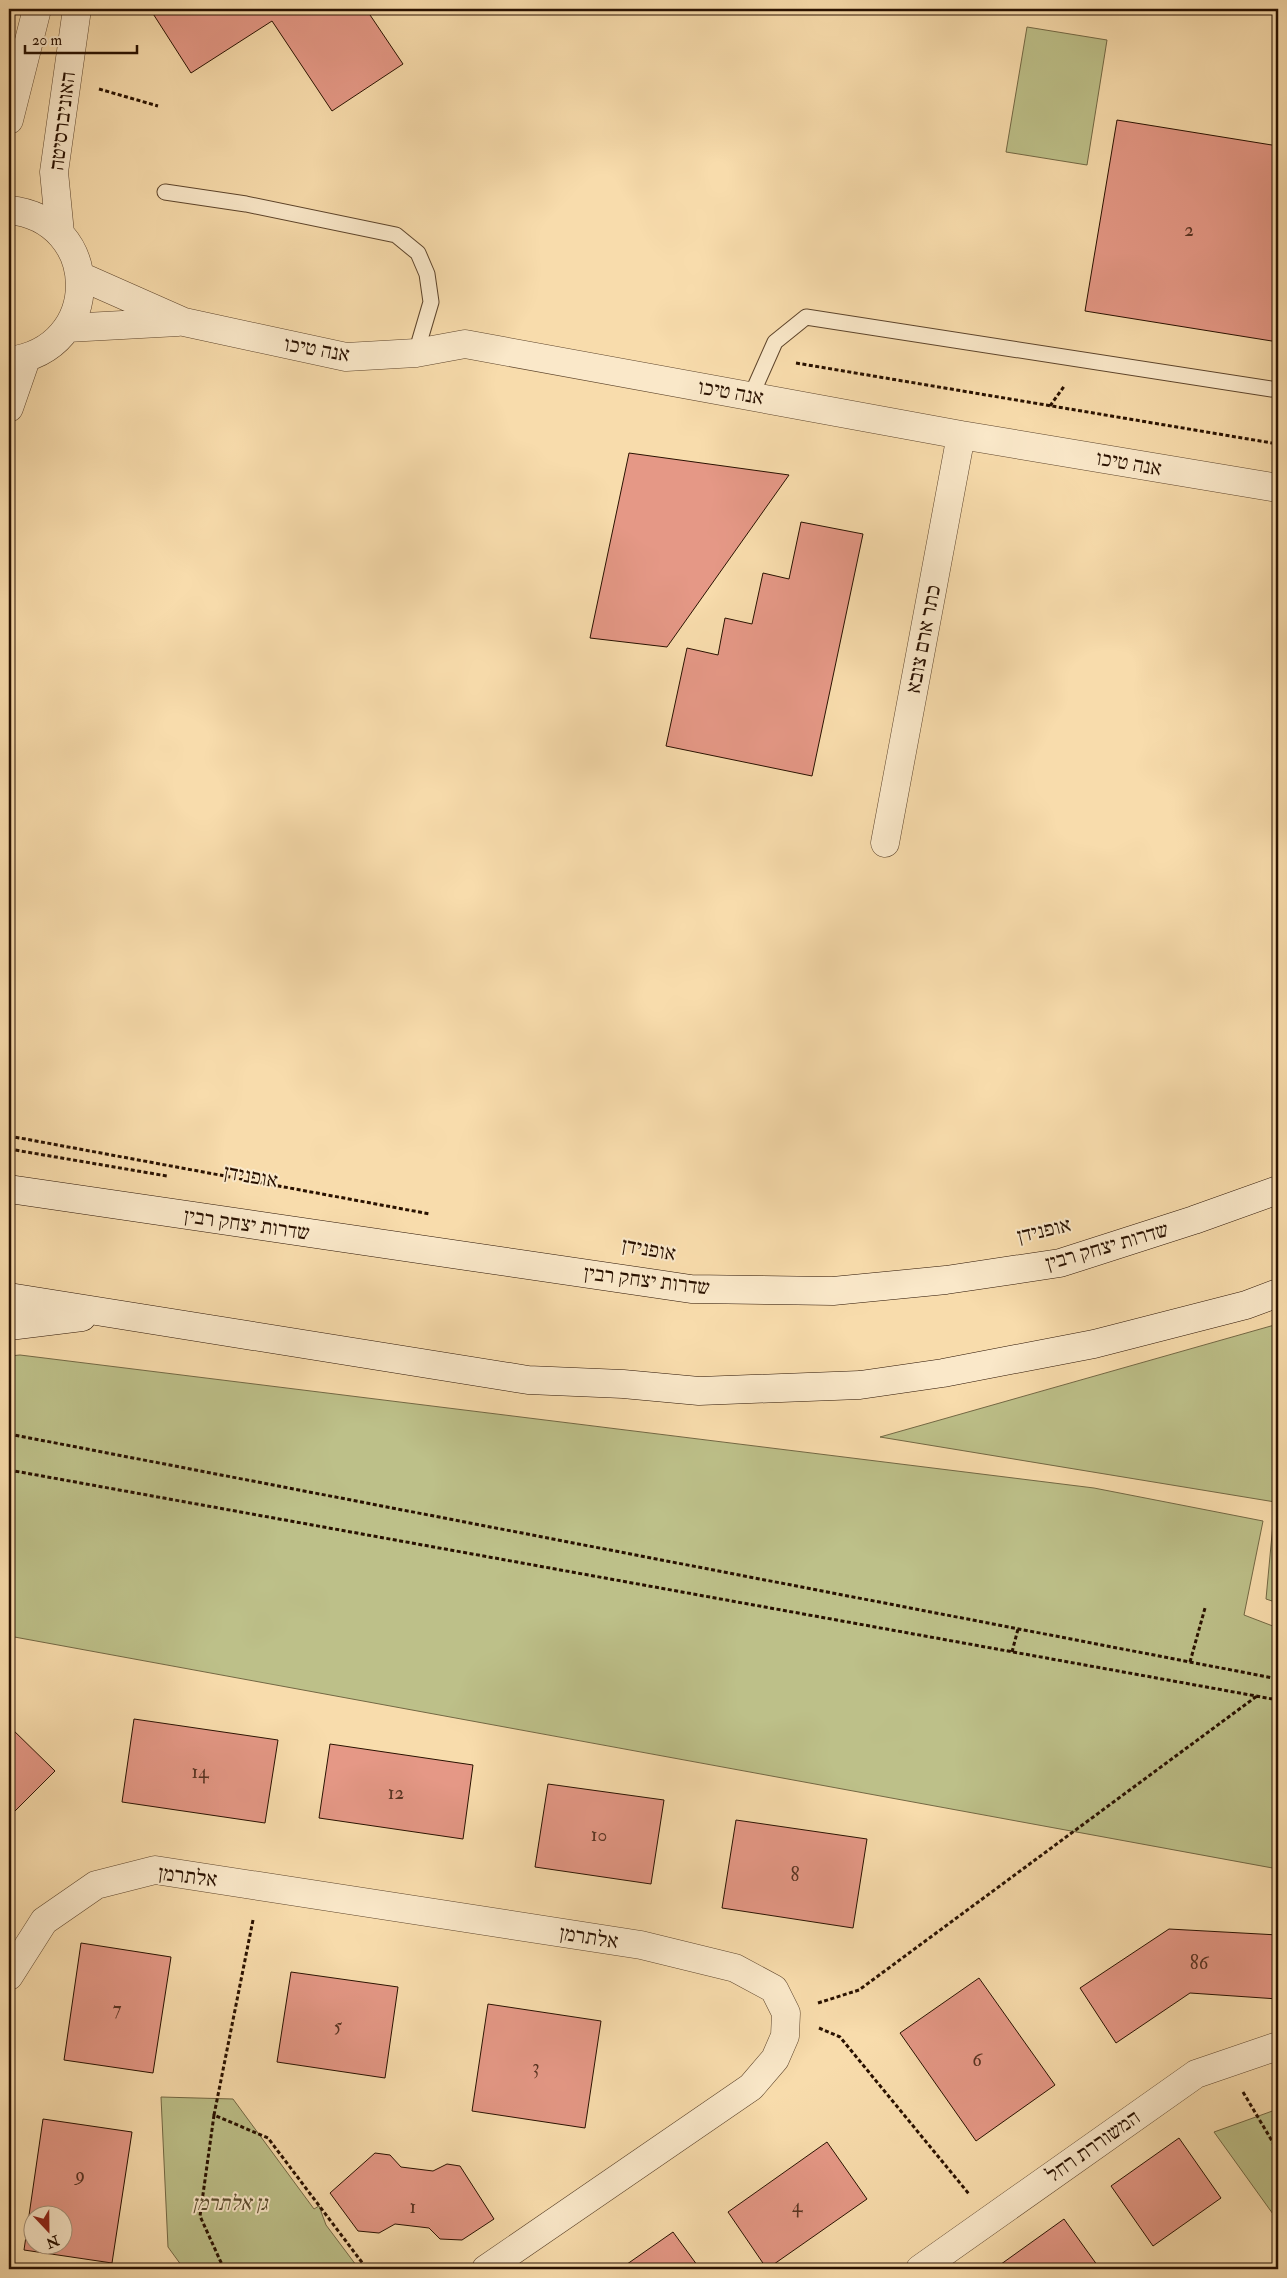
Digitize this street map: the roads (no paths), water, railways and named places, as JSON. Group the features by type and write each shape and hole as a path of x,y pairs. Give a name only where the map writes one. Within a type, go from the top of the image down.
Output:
{"street":[{"path":"9,120 37,9"},
{"name":"האוניברסיטה","path":"60,233 54,172 77,9"},
{"path":"9,210 21,211 42,219 60,233 74,253 80,276 79,301 61,337 45,350 17,360 9,408"},
{"name":"אנה טיכו","path":"80,276 184,322 346,357 416,354 464,344 961,435 1278,488"},
{"name":"אנה טיכו","path":"67,328 184,322"},
{"name":"כתר ארם צובא","path":"885,843 961,435"},
{"name":"שדרות יצחק רבין","path":"9,1189 690,1289 833,1291 946,1280 1060,1263 1194,1220 1278,1190"},
{"path":"9,1297 528,1380 708,1391 860,1386 942,1373 1094,1344 1246,1305 1278,1292"},
{"path":"9,1326 113,1313"},
{"name":"אלתרמן","path":"9,1976 44,1921 96,1885 154,1870 660,1949 735,1968 774,1989 786,2013 785,2036 775,2059 751,2087 486,2269"},
{"name":"המשוררת רחל","path":"920,2269 1196,2074 1278,2046"}],"lane":[{"path":"165,192 246,204 396,235 418,253 427,274 431,302 416,354"},
{"path":"752,396 775,342 806,317 1278,390"}],"park label":[{"name":"גן אלתרמן","path":"230,2203"}]}
